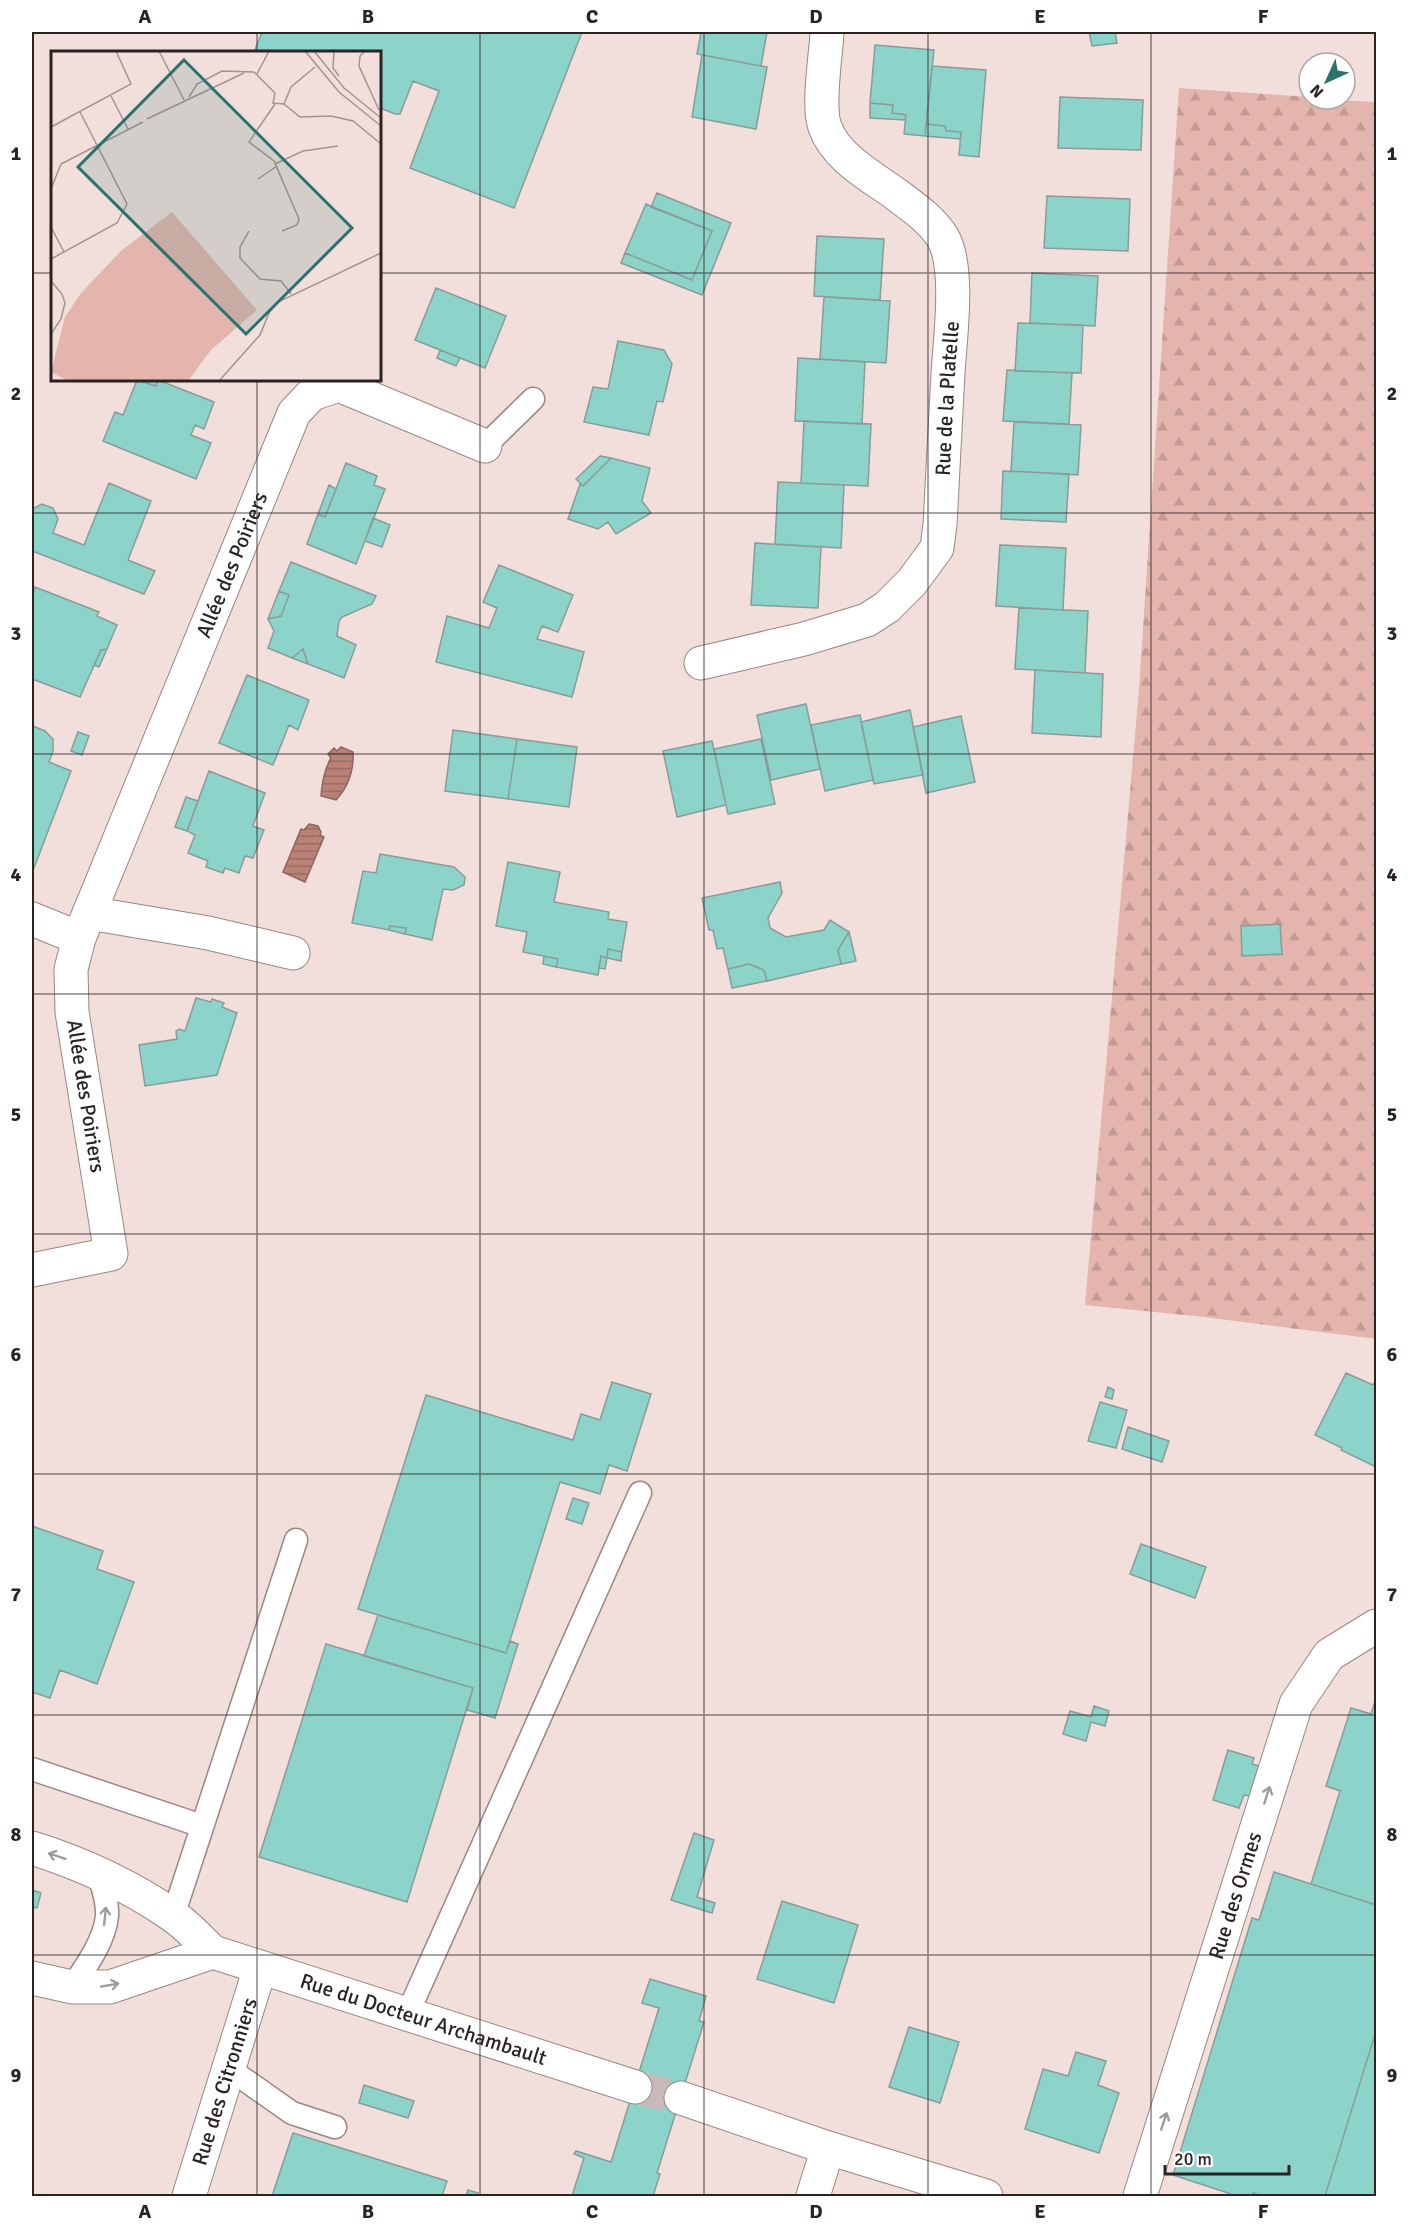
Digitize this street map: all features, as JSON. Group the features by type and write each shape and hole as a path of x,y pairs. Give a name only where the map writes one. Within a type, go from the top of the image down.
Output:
{"street":[{"name":"Rue de la Platelle","path":"701,663 804,639 867,620 896,599 912,582 937,548 952,273 949,255 943,238 930,221 850,161 830,138 824,125 822,108 827,32"},
{"name":"Allée des Poiriers","path":"32,1270 111,1254 72,1012 71,969 84,925 294,413 312,394 339,385 485,446"},
{"path":"32,920 208,933 293,953"},
{"name":"Rue des Ormes","path":"1140,2196 1296,1704 1329,1654 1377,1626"},
{"name":"Rue du Docteur Archambault","path":"32,1848 67,1859 130,1890 173,1916 213,1953 635,2087"},
{"path":"32,1978 72,1987 110,1987 213,1953"},
{"name":"Rue des Citronniers","path":"189,2196 260,1968"},
{"path":"32,2004 72,1987"},
{"path":"681,2098 828,2148 986,2196"},
{"path":"813,2196 828,2148"}],"lane":[{"path":"485,446 533,399"},
{"path":"408,2015 640,1493"},
{"path":"173,1916 296,1540"},
{"path":"32,1769 202,1826"},
{"path":"72,1987 94,1954 107,1917 104,1890 99,1875"},
{"path":"228,2068 292,2113 335,2127"}],"green space":[{"path":"1179,88 1297,96 1297,111 1357,111 1357,101 1376,102 1376,1339 1204,1317 1085,1305 1139,689"}],"shaded area":[{"path":"341,747 353,752 353,766 347,784 336,800 321,796 321,791 331,758 328,754 334,748 337,751"},
{"path":"309,824 318,826 320,835 324,837 305,882 283,872 301,829 304,830"}],"building":[{"path":"262,32 582,32 514,208 410,168 439,91 413,81 400,114 381,108 381,51 254,51"},
{"path":"701,32 767,32 761,66 697,54"},
{"path":"1089,32 1115,32 1117,43 1092,46"},
{"path":"875,45 934,50 925,136 904,134 906,115 892,113 893,105 870,103"},
{"path":"702,55 767,67 756,129 692,117"},
{"path":"932,66 986,70 979,157 959,155 961,132 946,131 945,126 926,124"},
{"path":"1060,97 1143,100 1141,150 1058,148"},
{"path":"870,103 893,105 892,113 906,115 905,120 870,118"},
{"path":"926,124 945,126 946,131 961,132 960,139 925,136"},
{"path":"657,193 731,223 702,295 621,263 625,253 692,280 712,231 651,207"},
{"path":"1047,196 1130,199 1128,251 1044,248"},
{"path":"646,204 712,231 692,280 625,253"},
{"path":"817,236 884,239 880,300 814,296"},
{"path":"1032,273 1098,276 1095,326 1030,323"},
{"path":"436,288 506,316 485,368 415,340"},
{"path":"824,297 890,301 886,363 820,359"},
{"path":"1018,323 1083,325 1081,373 1015,371"},
{"path":"618,341 664,350 672,364 663,402 657,401 649,435 584,422 593,387 608,389"},
{"path":"440,350 460,358 456,366 437,358"},
{"path":"798,358 865,362 862,424 795,421"},
{"path":"1007,370 1072,373 1069,424 1003,421"},
{"path":"137,381 156,386 158,381 161,381 214,402 204,429 195,425 191,435 211,443 196,479 103,441 115,412 123,415"},
{"path":"140,381 158,381 156,386"},
{"path":"804,421 871,424 868,486 801,483"},
{"path":"1014,422 1081,425 1078,475 1011,471"},
{"path":"600,456 611,458 583,486 576,479"},
{"path":"611,458 650,468 642,501 651,513 616,534 608,522 598,529 568,519 580,484 583,486"},
{"path":"346,463 377,476 374,485 385,489 356,564 307,544 318,514 325,517"},
{"path":"1003,471 1069,474 1066,522 1001,519"},
{"path":"778,482 844,485 841,548 775,544"},
{"path":"109,483 151,501 128,560 155,571 144,594 32,551 32,509 42,504 53,508 58,519 53,533 84,545"},
{"path":"329,485 336,489 325,517 318,514"},
{"path":"373,518 390,525 382,547 365,541"},
{"path":"755,543 821,547 818,608 751,605"},
{"path":"1000,545 1066,548 1063,610 996,606"},
{"path":"291,562 376,596 372,604 342,617 339,621 337,636 356,645 344,678 308,664 303,649 292,658 268,648 274,631 268,619 281,616 289,595 279,591"},
{"path":"499,565 573,595 558,632 542,626 537,639 584,652 572,697 436,662 447,616 489,628 497,608 483,602"},
{"path":"35,587 99,612 97,616 117,625 107,649 101,650 80,697 32,679 32,596"},
{"path":"279,591 289,595 281,616 268,619"},
{"path":"1019,608 1088,611 1085,673 1015,669"},
{"path":"107,649 99,667 94,665 101,650"},
{"path":"303,649 308,664 292,658"},
{"path":"1035,670 1103,674 1101,737 1032,733"},
{"path":"247,675 309,700 298,730 289,725 273,765 219,743"},
{"path":"806,704 820,769 771,780 757,715"},
{"path":"910,710 923,775 874,784 861,722"},
{"path":"860,715 873,780 825,791 811,725"},
{"path":"961,716 975,782 926,793 913,727"},
{"path":"33,726 45,731 53,739 53,751 49,762 71,771 34,868 32,867"},
{"path":"453,730 517,739 508,799 445,791"},
{"path":"78,732 89,736 82,755 71,751"},
{"path":"517,739 577,747 569,807 508,799"},
{"path":"761,739 775,804 728,814 714,749"},
{"path":"712,741 726,805 677,817 663,751"},
{"path":"209,771 265,793 253,826 264,830 253,858 245,856 239,873 225,868 223,873 206,867 208,861 188,853 195,835 187,831"},
{"path":"186,797 198,801 187,831 175,827"},
{"path":"380,854 454,867 465,877 464,885 453,890 443,889 432,940 405,934 406,928 390,926 389,930 352,923 363,871 376,873"},
{"path":"508,862 560,872 554,902 609,912 608,919 627,922 622,952 608,949 607,958 601,956 598,975 556,967 558,959 523,952 527,932 496,926"},
{"path":"780,882 782,893 768,918 770,928 786,937 824,930 830,920 849,932 838,950 841,964 767,981 764,970 749,964 728,969 723,948 717,949 713,930 709,930 702,898"},
{"path":"1280,924 1282,954 1242,956 1241,926"},
{"path":"390,926 406,928 405,934 389,930"},
{"path":"849,932 856,961 841,964 838,950"},
{"path":"608,949 622,952 621,961 607,958"},
{"path":"544,956 558,959 556,967 543,964"},
{"path":"601,956 607,958 605,969 599,968"},
{"path":"749,964 764,970 767,981 732,988 728,969"},
{"path":"196,998 211,1002 212,999 224,1003 222,1007 237,1013 217,1075 145,1086 139,1045 177,1039 176,1031 179,1029 185,1031"},
{"path":"1346,1373 1373,1385 1376,1384 1376,1467 1315,1435"},
{"path":"612,1382 651,1394 627,1471 609,1465 600,1494 560,1482 506,1653 358,1609 426,1395 573,1440 581,1414 600,1420"},
{"path":"1108,1387 1114,1390 1112,1399 1105,1397"},
{"path":"1100,1402 1127,1410 1116,1448 1088,1441"},
{"path":"1128,1427 1169,1441 1162,1462 1122,1449"},
{"path":"573,1498 589,1503 582,1524 566,1519"},
{"path":"32,1526 103,1551 97,1569 134,1582 97,1684 60,1670 50,1698 32,1692"},
{"path":"1141,1544 1206,1567 1195,1598 1130,1574"},
{"path":"378,1615 506,1653 510,1641 518,1644 495,1718 467,1710 473,1688 364,1656"},
{"path":"326,1644 473,1688 407,1902 259,1857"},
{"path":"1376,1698 1376,1905 1311,1884 1340,1791 1326,1786 1351,1708 1371,1714"},
{"path":"1094,1706 1109,1711 1105,1726 1091,1722 1086,1741 1063,1734 1070,1711 1091,1717"},
{"path":"1228,1750 1254,1758 1252,1764 1259,1766 1250,1796 1244,1795 1239,1808 1213,1800"},
{"path":"694,1833 714,1840 697,1897 715,1903 712,1913 671,1900"},
{"path":"1274,1872 1376,1905 1376,2031 1325,2196 1263,2196 1253,2193 1253,2196 1237,2196 1173,2175 1252,1918 1259,1920"},
{"path":"32,1890 41,1893 37,1908 32,1907"},
{"path":"782,1901 858,1925 834,2003 757,1979"},
{"path":"650,1979 706,1996 699,2021 704,2022 657,2173 660,2174 653,2196 572,2196 584,2158 574,2154 576,2151 611,2162 659,2008 642,2003"},
{"path":"909,2027 959,2042 940,2103 889,2087"},
{"path":"1376,2031 1376,2196 1325,2196"},
{"path":"1076,2052 1106,2061 1098,2085 1119,2093 1099,2153 1025,2129 1043,2069 1068,2076"},
{"path":"364,2085 414,2101 408,2118 359,2103"},
{"path":"293,2133 447,2181 442,2196 272,2196"},
{"path":"468,2190 478,2193 477,2196 466,2196"}],"tunnel":[{"path":"635,2087 681,2098"}]}
